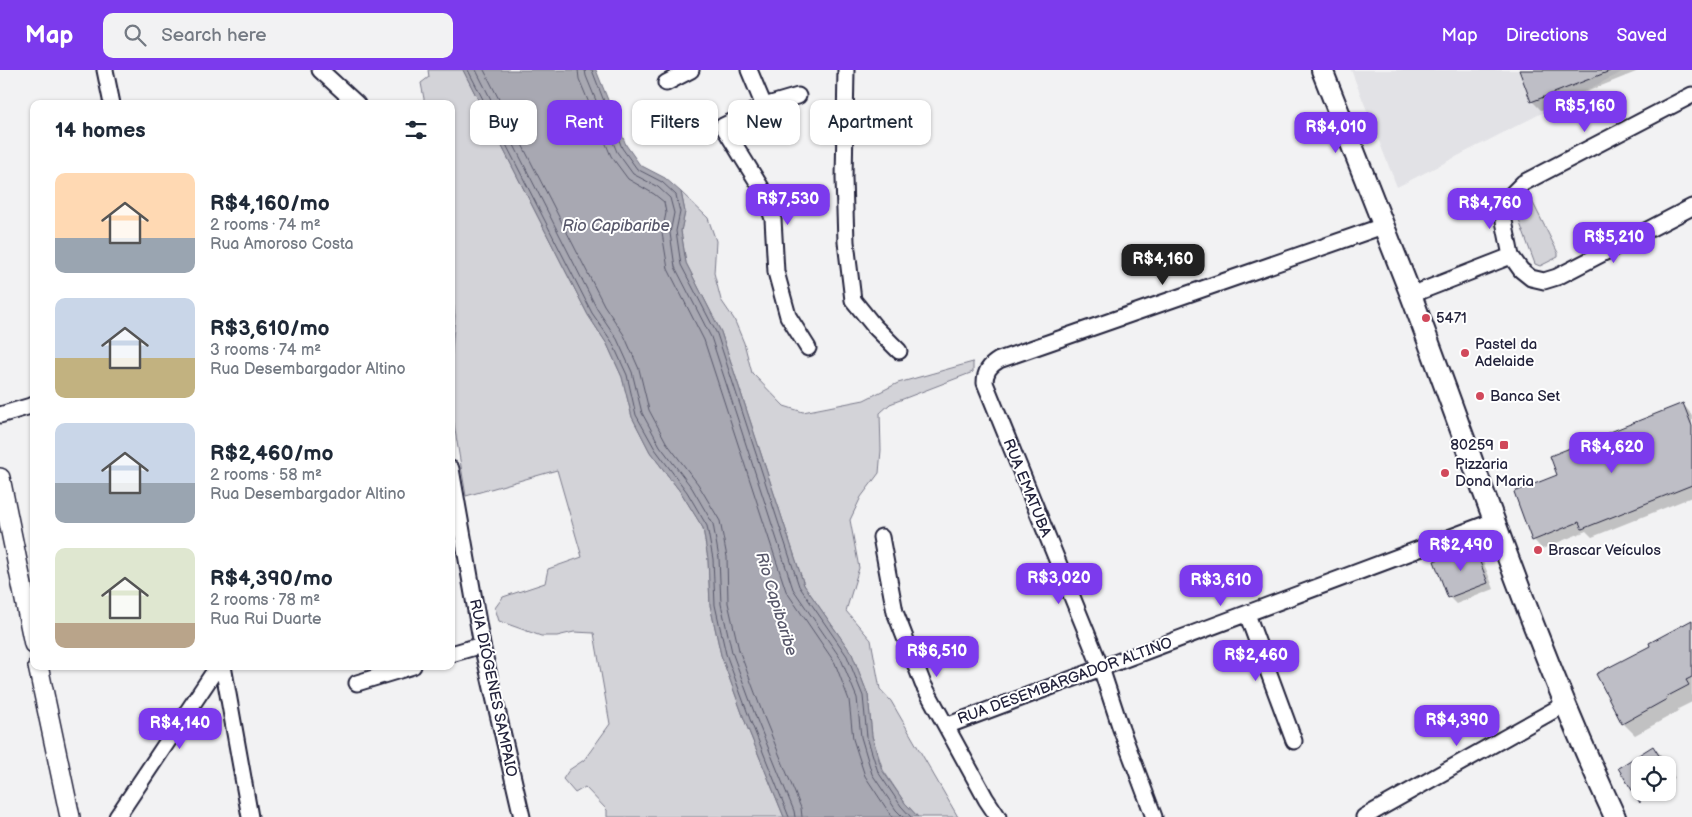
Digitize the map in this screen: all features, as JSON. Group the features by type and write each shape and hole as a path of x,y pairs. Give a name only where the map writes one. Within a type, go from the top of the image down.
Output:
{"main road":[{"path":"1322,70 1411,295 1494,521 1565,704 1615,817"}],"street":[{"path":"105,70 111,100"},
{"path":"320,70 352,100"},
{"path":"666,83 691,70"},
{"path":"749,70 762,100"},
{"path":"846,70 844,169 846,242 853,300 874,326 899,351"},
{"path":"1692,95 1522,183 1505,203 1503,216 1511,256 1521,270 1531,278 1544,281 1557,277 1692,207"},
{"path":"784,100 798,96"},
{"path":"728,124 723,126 728,134"},
{"path":"735,145 766,194 773,220 776,272 788,316 808,348"},
{"name":"RUA EMATUBA","path":"1154,817 1120,729 1100,668 985,384 987,370 998,360 1383,226"},
{"path":"1411,295 1511,256"},
{"path":"0,415 30,406"},
{"path":"0,478 27,577 30,606"},
{"name":"RUA DIÓGENES SAMPAIO","path":"455,492 482,645 522,817"},
{"name":"RUA DESEMBARGADOR ALTINO","path":"946,726 1494,521"},
{"path":"880,537 895,612 923,684 986,799 998,817"},
{"path":"1247,614 1294,740"},
{"path":"455,653 482,645"},
{"path":"39,670 70,817"},
{"path":"117,817 215,670"},
{"path":"224,670 250,817"},
{"path":"357,683 400,670"},
{"path":"1364,817 1565,704"}],"shaded area":[{"path":"428,70 463,70 478,100 470,100 470,145 501,145 588,315 607,344 622,377 632,417 650,452 682,494 703,528 708,559 710,605 721,655 746,724 784,817 607,817 607,810 585,787 575,793 563,779 569,770 584,760 610,724 594,633 574,632 557,636 541,636 499,621 495,608 503,597 545,583 548,569 582,557 557,470 466,496 455,430 455,100 424,100 421,83 429,77"},
{"path":"1351,70 1626,70 1397,187"},
{"path":"681,192 708,218 716,241 714,273 721,300 734,319 744,343 752,373 784,406 803,412 864,400 898,383 973,362 973,372 890,404 880,413 881,450 879,473 861,497 850,520 859,568 846,611 871,640 880,689 891,701 958,817 918,817 905,803 883,770 872,736 868,695 852,654 804,585 721,332 686,263 681,231 685,212"},
{"path":"1526,196 1531,199 1558,253 1558,257 1540,266 1535,264 1514,207 1515,202"}],"water":[{"name":"Rio Capibaribe","path":"463,70 596,70 608,100 547,100 547,145 622,145 622,135 626,145 640,165 665,178 681,192 685,212 681,231 686,263 721,332 804,585 852,654 868,695 872,736 882,770 905,803 918,817 784,817 746,724 721,655 710,605 708,559 703,528 682,494 650,452 632,417 622,377 607,344 588,315 501,145 537,145 537,100 478,100"}],"building":[{"path":"1519,70 1610,70 1610,71 1531,102"},
{"path":"1683,403 1692,426 1692,485 1582,529 1579,522 1532,541 1514,492 1557,475 1550,456"},
{"path":"1474,546 1488,583 1448,598 1434,561"},
{"path":"1692,620 1692,677 1686,680 1689,685 1622,724 1596,674 1650,646 1649,643"},
{"path":"1653,746 1659,756 1637,756"},
{"path":"1631,760 1631,789 1618,768"}],"place":[{"name":"5471","path":"1426,318"},
{"name":"Pastel da Adelaide","path":"1465,353"},
{"name":"Banca Set","path":"1480,396"},
{"name":"80259","path":"1504,445"},
{"name":"Pizzaria Dona Maria","path":"1445,473"},
{"name":"Brascar Veículos","path":"1538,550"}]}
